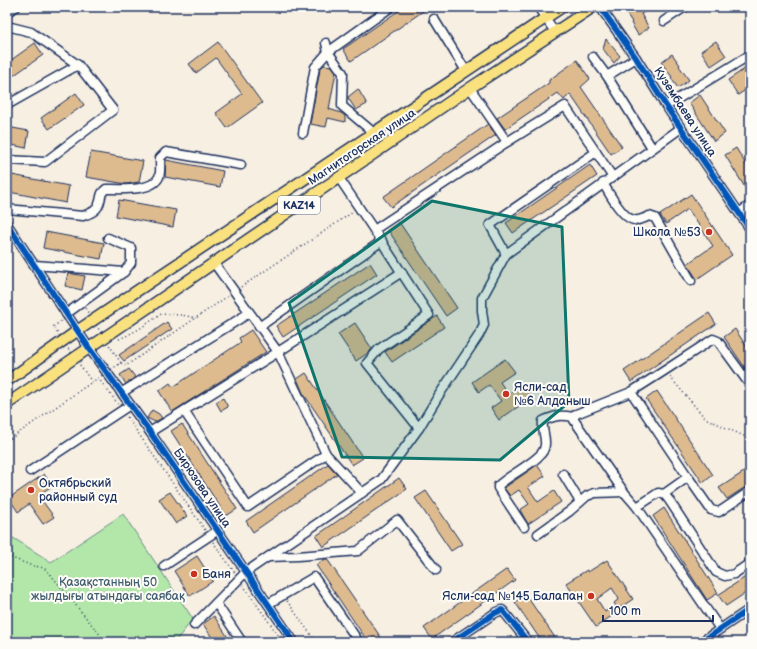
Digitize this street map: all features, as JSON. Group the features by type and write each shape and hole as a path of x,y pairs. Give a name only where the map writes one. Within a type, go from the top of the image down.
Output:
{"main road":[{"name":"Магнитогорская улица","path":"7,381 77,331 562,7"},
{"name":"Магнитогорская улица","path":"7,404 470,88 593,7"}],"street":[{"path":"7,12 16,7"},
{"path":"303,133 315,67 328,52 391,7"},
{"path":"538,7 555,32"},
{"name":"Кузембаева улица","path":"600,7 636,58 666,106 750,230"},
{"path":"664,21 685,7"},
{"path":"434,19 466,71"},
{"path":"7,26 31,32 78,65 112,110 45,162 7,160"},
{"path":"326,43 328,52 343,73 342,106 374,133"},
{"path":"666,106 750,55"},
{"path":"593,57 607,76 652,148"},
{"path":"607,76 636,58"},
{"path":"7,105 78,65"},
{"path":"470,88 507,142"},
{"path":"374,230 507,142 565,106 612,176"},
{"path":"194,625 246,572 381,480 419,428 439,395 480,335 484,325 482,298 506,254 612,176 681,128"},
{"path":"7,208 83,216 94,212 100,202 101,194 106,189 138,189 148,186 156,181 160,176 160,158 166,152 241,165"},
{"path":"506,254 490,225 596,152"},
{"path":"339,178 429,315 379,349 366,363 419,428"},
{"path":"603,183 624,215 633,220 643,219 649,216 655,218 691,281"},
{"path":"739,213 750,205"},
{"path":"7,224 77,331"},
{"path":"66,314 124,272 131,263 131,248 108,238"},
{"path":"259,327 382,242"},
{"path":"214,263 278,352 326,454 362,493"},
{"path":"35,265 124,272"},
{"path":"150,432 402,272"},
{"path":"121,393 249,313"},
{"name":"Бирюзова улица","path":"77,331 150,432 294,642"},
{"path":"574,417 576,414 631,392 712,338 718,341 750,385"},
{"path":"631,392 711,510 719,512 750,491"},
{"path":"30,471 130,405"},
{"path":"184,411 248,507 326,454"},
{"path":"524,527 498,486 539,456 545,449 542,424 543,421 553,416 561,415 574,417"},
{"path":"574,417 574,420 624,492 637,507 720,629"},
{"path":"563,474 580,502"},
{"path":"664,494 688,477"},
{"path":"538,534 570,511 587,496 595,493 624,492"},
{"path":"637,507 658,493 664,494 716,572 725,576 734,574 750,563"},
{"path":"268,557 358,551 397,520 436,570"},
{"path":"164,566 218,531"},
{"path":"268,604 314,577 359,642"},
{"path":"216,603 242,642"},
{"path":"702,642 750,609"},
{"path":"452,642 495,613 502,610 528,642"}],"path":[{"path":"109,345 119,338 139,329 161,314 182,315 196,318"},
{"path":"664,371 705,418 750,440"},
{"path":"98,378 122,410 283,642"},
{"path":"7,441 92,382"},
{"path":"7,556 30,565 44,568 106,642"},
{"path":"283,595 316,642"}],"highlighted area":[{"path":"432,201 562,227 569,402 500,460 342,457 289,303"}],"green space":[{"name":"Қазақстанның 50 жылдығы атындағы саябақ","path":"123,514 193,619 175,642 7,642 7,534 51,562"}],"building":[{"path":"404,7 429,7 351,61 343,49"},
{"path":"622,7 652,7 641,14 649,28 638,35 631,23 632,22"},
{"path":"606,39 620,56 614,63 603,49"},
{"path":"716,41 726,56 711,66 701,51"},
{"path":"218,42 262,103 227,128 216,113 242,94 216,58 196,73 189,64"},
{"path":"35,43 43,55 7,80 7,63"},
{"path":"672,54 689,80 678,88 661,62"},
{"path":"577,60 590,79 581,87 622,147 611,154 570,94 564,100 558,93 505,129 497,118 549,83 549,80"},
{"path":"324,65 332,66 336,72 329,109 345,116 345,122 328,118 326,127 310,124 320,69"},
{"path":"746,68 750,73 750,87 738,95 728,80"},
{"path":"358,89 367,104 356,110 348,97"},
{"path":"76,93 84,105 49,129 41,118"},
{"path":"700,95 725,133 714,141 689,103"},
{"path":"488,124 496,135 391,207 383,197"},
{"path":"7,127 29,131 26,148 7,144"},
{"path":"736,148 750,171 750,187 746,189 725,155"},
{"path":"91,152 143,161 139,182 126,184 86,177"},
{"path":"166,160 223,171 220,187 165,177"},
{"path":"590,165 597,176 513,233 506,223"},
{"path":"12,175 69,186 66,203 9,192"},
{"path":"691,194 732,255 697,279 687,264 713,246 688,209 666,224 660,215"},
{"path":"119,200 176,210 173,227 116,216"},
{"path":"399,222 457,308 446,316 388,230"},
{"path":"46,232 104,243 101,259 43,248"},
{"path":"370,263 377,274 283,337 276,326"},
{"path":"68,273 85,276 82,290 65,286"},
{"path":"709,313 716,324 631,382 624,371"},
{"path":"437,316 444,327 392,362 385,352"},
{"path":"167,322 172,329 124,361 119,355"},
{"path":"355,323 372,349 356,361 338,334"},
{"path":"735,329 750,352 750,375 724,337"},
{"path":"251,330 266,352 172,412 159,391 170,383 173,387 241,342 239,338"},
{"path":"505,359 515,372 500,382 508,394 523,384 532,397 499,420 491,408 501,401 489,385 479,392 472,382"},
{"path":"129,369 135,377 126,384 120,375"},
{"path":"306,373 363,458 352,465 303,393 297,379"},
{"path":"657,391 713,475 703,483 646,399"},
{"path":"223,398 228,407 221,411 216,402"},
{"path":"152,410 159,414 162,418 155,422 147,418"},
{"path":"182,424 237,509 226,516 171,431"},
{"path":"328,464 337,474 253,532 246,521"},
{"path":"537,465 545,476 528,487 538,502 554,491 561,502 528,524 520,510 529,504 519,490 510,496 504,488"},
{"path":"750,468 750,484 727,499 719,488"},
{"path":"44,474 52,486 38,495 54,517 43,524 29,504 18,512 9,498"},
{"path":"399,478 407,489 323,547 316,536"},
{"path":"426,491 462,544 451,551 415,498"},
{"path":"170,492 187,516 176,524 159,499"},
{"path":"664,508 718,593 707,600 653,516"},
{"path":"197,556 213,581 190,596 174,571"},
{"path":"327,559 384,642 368,642 316,565"},
{"path":"607,560 633,599 618,609 614,603 619,599 612,588 597,599 605,612 612,607 616,613 596,627 566,583"},
{"path":"507,569 515,580 432,639 424,628"},
{"path":"750,574 750,590 726,606 718,595"},
{"path":"526,595 558,642 542,642 515,602"},
{"path":"214,616 231,642 215,642 203,624"}],"cycle path":[{"path":"600,7 636,58 666,106 750,229"},
{"path":"7,224 89,348 150,432 294,642"},
{"path":"701,642 750,609"},
{"path":"452,642 495,613 502,610 528,642"}],"place":[{"name":"Школа №53","path":"709,232"},
{"name":"Ясли-сад №6 Алданыш","path":"506,394"},
{"name":"Октябрьский районный суд","path":"31,490"},
{"name":"Баня","path":"194,574"},
{"name":"Ясли-сад №145 Балапан","path":"591,596"}]}
